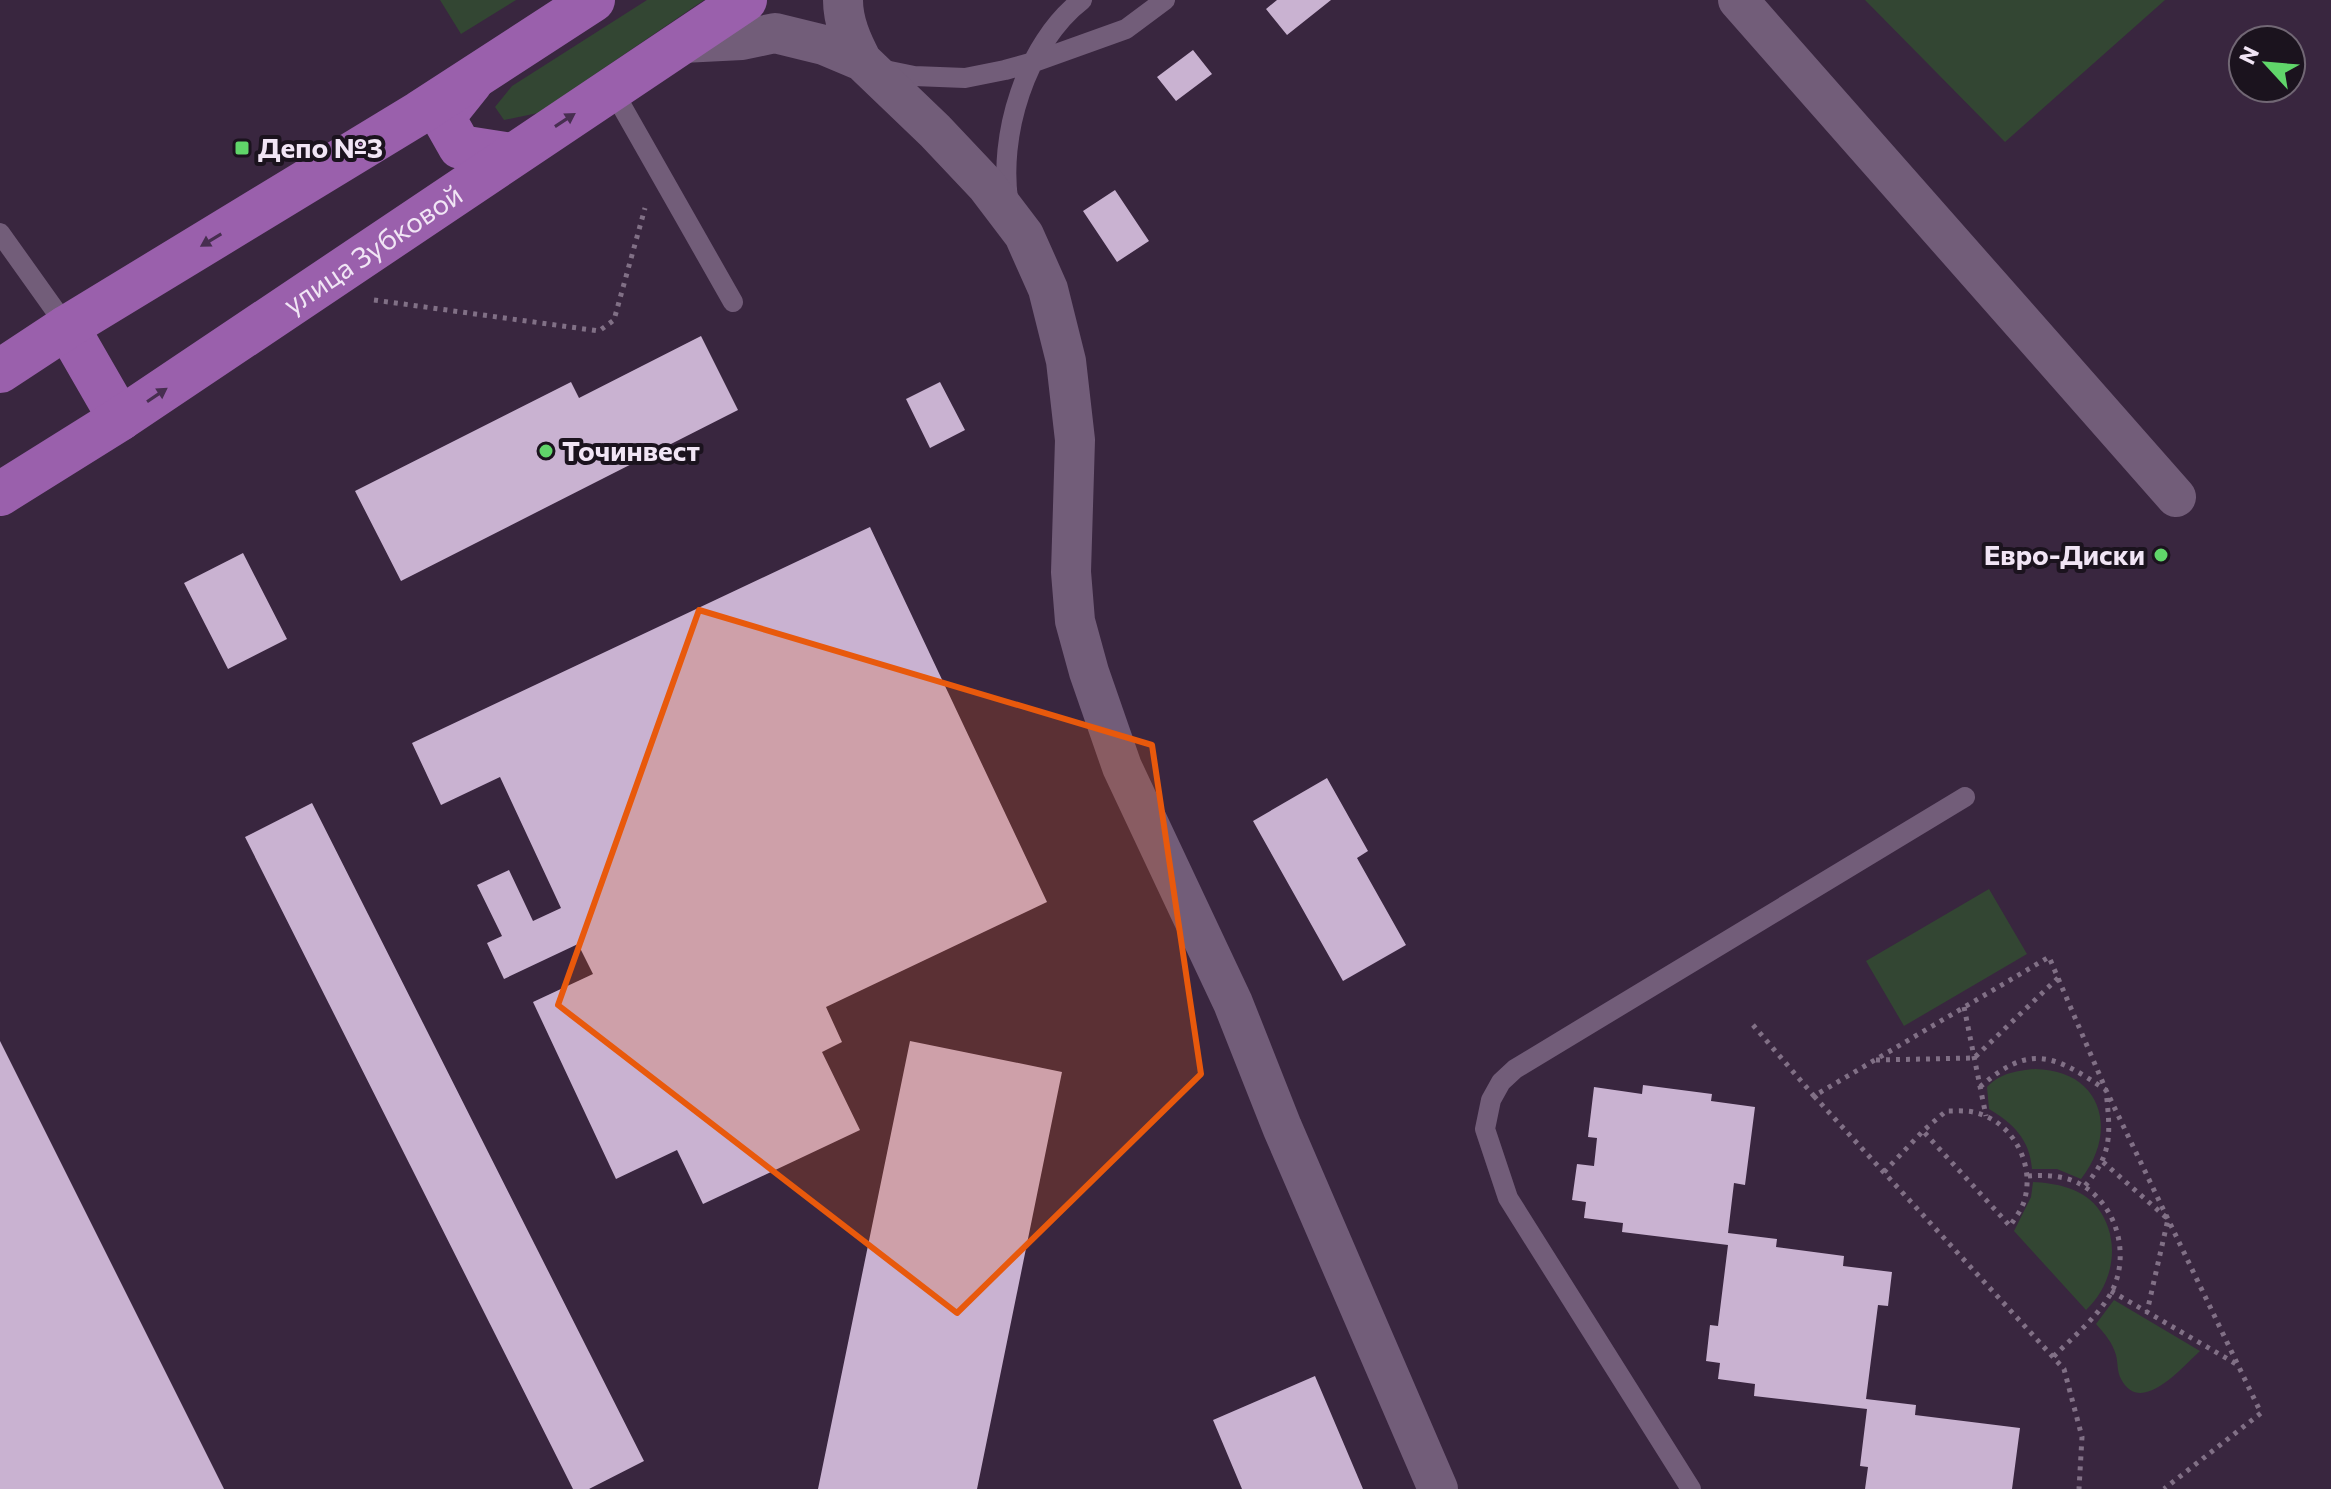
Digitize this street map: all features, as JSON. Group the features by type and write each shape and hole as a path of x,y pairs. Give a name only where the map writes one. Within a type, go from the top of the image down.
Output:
{"main road":[{"path":"0,371 419,113 593,0"},
{"name":"улица Зубковой","path":"7,485 120,419 745,0"},
{"path":"477,74 443,117 460,147 511,155"},
{"path":"67,327 120,419"}],"street":[{"path":"843,0 843,12 852,43 862,61 986,185 1024,235 1048,289 1066,361 1075,440 1071,572 1075,621 1089,672 1122,767 1233,1003 1282,1127 1438,1489"},
{"path":"1738,0 2176,497"},
{"path":"682,43 742,40 775,33 824,45 862,61"}],"lane":[{"path":"1011,217 1007,195 1006,147 1012,120 1047,37 1066,13 1082,0"},
{"path":"862,61 877,69 914,76 965,78 1034,62 1126,29 1165,0"},
{"path":"612,89 733,302"},
{"path":"0,233 67,327"},
{"path":"1691,1489 1508,1198 1485,1129 1491,1100 1501,1082 1515,1069 1965,797"}],"path":[{"path":"370,299 599,331 614,320 648,194"},
{"path":"1814,1096 2049,957 2106,1090 2261,1413 2164,1489"},
{"path":"1875,1060 1974,1058 2058,978"},
{"path":"1964,1007 1987,1117"},
{"path":"1753,1025 2064,1369 2082,1437 2079,1489"},
{"path":"1980,1087 1997,1072 2014,1063 2033,1059 2053,1060 2072,1066 2106,1090 2111,1132 2107,1152 2084,1187"},
{"path":"1884,1172 1923,1131 1946,1111 1976,1112 1998,1122 2019,1145 2028,1176 2025,1201 2010,1226 1923,1131"},
{"path":"2103,1162 2168,1219"},
{"path":"2028,1176 2058,1176 2084,1187 2103,1203 2116,1225 2121,1249 2118,1274 2108,1298 2053,1357"},
{"path":"2147,1312 2168,1219"},
{"path":"2111,1291 2238,1365"}],"highlighted area":[{"path":"699,610 1152,745 1201,1074 957,1313 558,1005"}],"green space":[{"path":"440,0 516,0 461,34"},
{"path":"647,0 704,0 538,113 504,120 495,107 512,86"},
{"path":"1865,0 2165,0 2005,142"},
{"path":"1989,889 2027,954 1904,1026 1866,961"},
{"path":"2035,1069 2058,1072 2076,1080 2089,1092 2097,1106 2101,1123 2099,1142 2093,1161 2081,1179 2057,1169 2032,1169 2028,1149 2019,1133 1989,1109 1987,1087 1992,1082 2009,1074"},
{"path":"2033,1182 2059,1185 2084,1195 2105,1220 2110,1233 2111,1261 2103,1287 2086,1310 2014,1231 2031,1197"},
{"path":"2114,1300 2200,1351 2172,1377 2150,1391 2139,1393 2129,1389 2120,1376 2112,1346 2096,1324"}],"building":[{"path":"1277,0 1331,0 1287,35 1266,9"},
{"path":"1193,50 1212,74 1176,101 1157,77"},
{"path":"1115,190 1149,241 1117,262 1083,211"},
{"name":"Точинвест","path":"701,336 738,410 401,581 355,491 571,382 579,398"},
{"path":"940,382 965,430 930,448 906,399"},
{"path":"870,527 1047,902 826,1007 842,1042 822,1052 860,1130 703,1204 677,1150 616,1179 533,1002 593,974 578,944 504,979 487,943 502,936 477,885 509,870 533,921 561,908 500,777 441,805 412,743"},
{"path":"243,553 287,639 228,669 184,583"},
{"path":"1327,778 1368,851 1357,858 1406,945 1343,981 1253,821"},
{"path":"312,803 644,1461 589,1489 573,1489 245,837"},
{"path":"0,1041 224,1489 0,1489"},
{"path":"910,1041 1062,1072 977,1489 818,1489"},
{"path":"1643,1085 1712,1094 1711,1101 1755,1107 1745,1185 1734,1183 1728,1233 1777,1239 1776,1247 1844,1256 1843,1266 1892,1272 1888,1306 1878,1305 1866,1399 1916,1405 1915,1415 2020,1428 2012,1489 1865,1489 1868,1467 1860,1466 1867,1409 1754,1396 1755,1384 1718,1379 1720,1363 1706,1361 1710,1325 1718,1326 1728,1245 1622,1232 1623,1223 1584,1218 1586,1202 1572,1200 1577,1164 1594,1166 1597,1138 1588,1137 1594,1087 1642,1094"},
{"path":"1315,1376 1363,1489 1242,1489 1213,1420"}],"place":[{"name":"Депо №3","path":"242,148"},
{"name":"Точинвест","path":"546,451"},
{"name":"Евро-Диски","path":"2161,555"}]}
